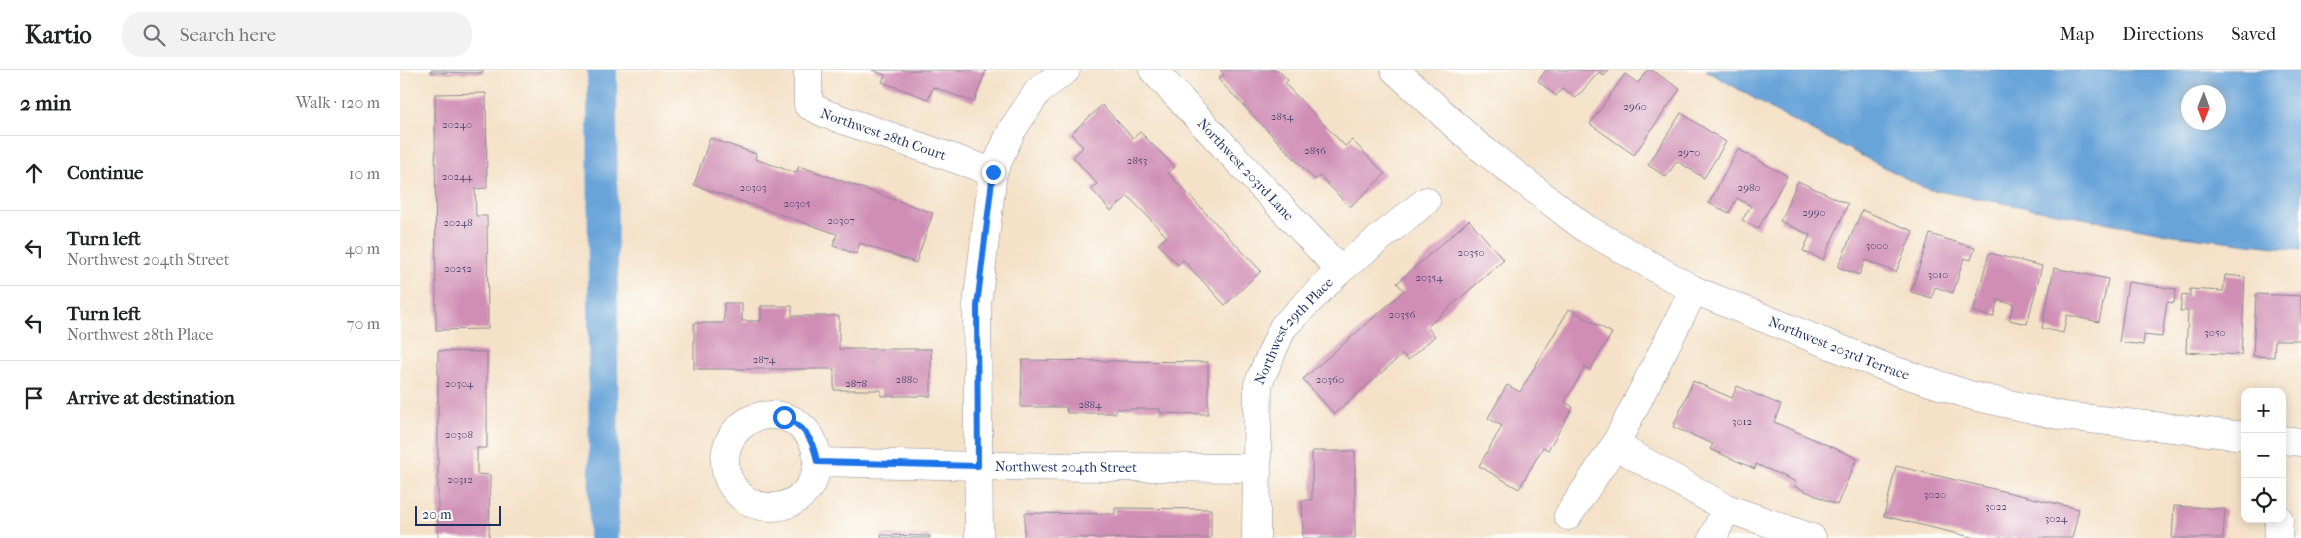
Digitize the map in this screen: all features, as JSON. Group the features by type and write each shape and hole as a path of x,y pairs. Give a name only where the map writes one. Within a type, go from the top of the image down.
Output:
{"street":[{"name":"Northwest 28th Court","path":"808,70 808,105 826,114 993,172"},
{"path":"979,538 977,306 993,172 1012,130 1038,92 1066,70"},
{"name":"Northwest 203rd Lane","path":"1153,70 1340,270"},
{"name":"Northwest 203rd Terrace","path":"1395,70 1477,145 1585,228 1694,290 1890,369 1973,396 2063,416 2241,436"},
{"name":"Northwest 29th Place","path":"1256,538 1258,384 1283,327 1340,270 1426,201"},
{"path":"1568,516 1615,445 1694,290"},
{"path":"2286,440 2301,442"},
{"path":"1615,445 1726,508 1812,538"},
{"name":"Northwest 204th Street","path":"817,462 978,466 1256,468"},
{"path":"1713,538 1726,508"},
{"path":"2278,538 2279,523"}],"water":[{"path":"1706,70 2301,70 2301,250 2174,235 1927,189 1782,115"}],"building":[{"path":"431,70 483,70 483,73 431,72"},
{"path":"872,70 986,70 974,102 933,87 928,99 882,82 885,75"},
{"path":"1220,70 1278,70 1288,80 1285,84 1345,146 1352,140 1385,174 1350,207 1320,176 1315,180 1218,79 1224,74"},
{"path":"1546,70 1609,70 1604,76 1599,72 1576,98 1563,88 1556,96 1538,81"},
{"path":"1647,70 1652,70 1680,89 1634,155 1590,124 1625,74 1638,83"},
{"path":"486,93 487,188 475,189 476,216 487,216 488,329 436,330 435,94"},
{"path":"1102,105 1133,138 1140,132 1175,167 1168,173 1261,271 1225,305 1183,260 1178,265 1158,244 1167,237 1128,196 1111,211 1091,189 1097,184 1073,157 1083,147 1071,134"},
{"path":"1681,113 1726,142 1704,178 1677,161 1666,177 1648,165"},
{"path":"710,138 756,154 755,159 796,173 799,166 933,213 916,263 860,243 856,254 833,246 837,234 694,185"},
{"path":"1738,149 1787,176 1758,229 1742,220 1751,206 1737,198 1729,213 1709,203"},
{"path":"1798,181 1848,204 1823,260 1803,251 1810,235 1780,221"},
{"path":"1862,210 1913,231 1896,272 1865,260 1859,275 1838,267"},
{"path":"1469,220 1504,260 1427,327 1435,336 1408,360 1403,354 1334,414 1303,379 1404,291 1397,283"},
{"path":"1930,234 1975,248 1971,260 1964,258 1953,293 1935,287 1932,298 1911,292"},
{"path":"1989,253 2042,266 2027,324 2009,320 2014,304 1998,300 1993,317 1973,312"},
{"path":"2054,268 2108,279 2099,322 2067,315 2063,333 2042,328"},
{"path":"2225,275 2245,277 2241,355 2186,352 2188,311 2180,311 2182,295 2190,296 2190,289 2223,291"},
{"path":"2128,282 2176,289 2174,303 2167,302 2162,337 2144,335 2143,345 2119,342"},
{"path":"2256,294 2301,296 2301,340 2275,340 2274,357 2253,356"},
{"path":"724,303 742,303 742,321 761,321 761,306 792,306 792,316 839,316 839,349 931,349 931,396 881,396 881,390 834,390 834,369 694,369 694,323 724,323"},
{"path":"1569,309 1612,333 1590,370 1585,367 1565,402 1573,407 1548,450 1543,447 1519,489 1479,466 1502,426 1488,418 1507,385 1520,392"},
{"path":"438,351 487,352 487,448 477,448 477,474 490,475 489,538 438,538"},
{"path":"1022,360 1208,362 1208,414 1160,413 1160,409 1116,409 1116,413 1067,413 1066,407 1021,407"},
{"path":"1693,381 1732,398 1737,386 1781,405 1774,422 1857,458 1837,505 1794,486 1796,482 1756,464 1755,469 1710,449 1713,444 1673,427"},
{"path":"1312,451 1355,451 1355,538 1303,538 1302,500 1312,500"},
{"path":"1896,466 2079,509 2072,538 1975,538 1884,516"},
{"path":"2174,506 2225,509 2223,538 2172,538"},
{"path":"1115,508 1211,509 1211,538 1024,538 1025,513 1115,514"},
{"path":"881,535 930,536 930,538 881,538"}],"waterway":[{"path":"602,70 604,538"}],"route":[{"path":"784,417 797,424 808,434 815,448 817,462 978,466 977,306 993,172"}]}
